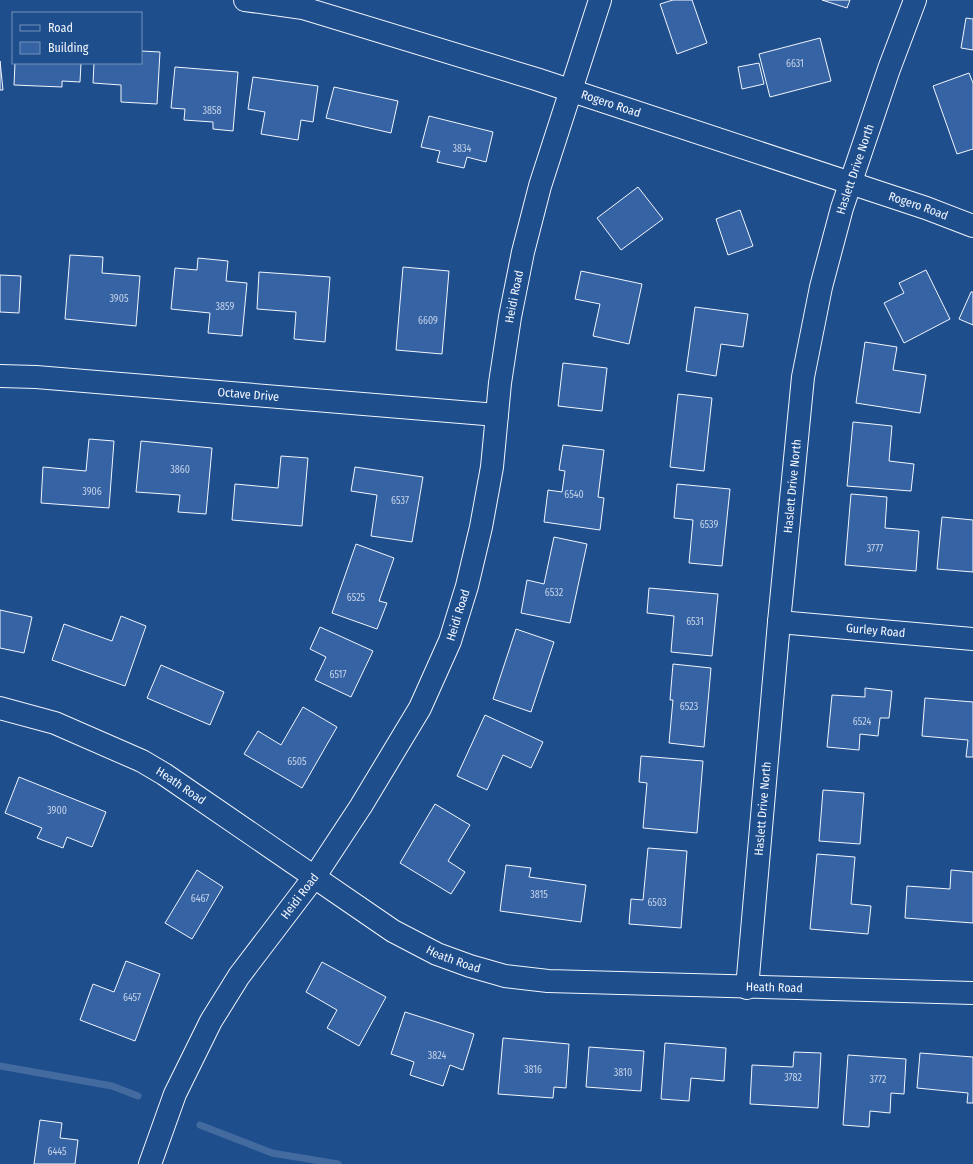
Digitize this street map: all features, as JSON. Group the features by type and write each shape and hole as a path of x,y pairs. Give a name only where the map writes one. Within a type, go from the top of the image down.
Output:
{"street":[{"name":"Rogero Road","path":"245,0 303,8 571,90 973,226"},
{"name":"Heidi Road","path":"150,1164 174,1094 211,1021 239,976 315,876 362,806 420,708 440,666 467,586 481,527 492,467 497,415 510,317 524,252 540,186 600,0"},
{"name":"Haslett Drive North","path":"747,988 779,622 803,377 821,287 850,184 889,69 915,0"},
{"name":"Octave Drive","path":"0,376 44,377 497,415"},
{"name":"Gurley Road","path":"779,622 973,639"},
{"name":"Heath Road","path":"0,708 55,723 142,761 164,774 315,876 393,931 431,951 470,966 505,976 548,981 747,988 973,993"}],"building":[{"path":"673,0 692,0 707,43 677,54 660,4"},
{"path":"822,0 850,0 847,8"},
{"path":"966,18 973,19 973,50 961,48"},
{"path":"820,38 831,81 770,97 759,54"},
{"path":"142,51 160,52 157,104 121,102 121,85 93,83 94,64 142,64"},
{"path":"0,61 3,90 0,90"},
{"path":"759,63 764,84 742,89 738,67"},
{"path":"15,64 81,64 80,82 62,81 62,87 14,85"},
{"path":"175,67 238,72 233,131 213,129 213,122 184,120 185,109 171,108"},
{"path":"969,73 973,83 973,149 957,154 933,86"},
{"path":"253,77 318,86 313,122 301,120 298,140 261,134 265,112 248,109"},
{"path":"334,87 398,101 391,133 326,118"},
{"path":"429,116 493,132 486,162 467,157 464,168 437,162 440,151 421,147"},
{"path":"638,187 663,219 621,250 597,218"},
{"path":"740,210 753,246 728,255 716,219"},
{"path":"70,255 103,257 102,273 140,276 136,326 65,319"},
{"path":"198,258 228,261 226,281 247,283 242,336 208,333 210,313 171,309 175,268 197,270"},
{"path":"403,267 449,271 442,354 396,350"},
{"path":"926,270 950,319 904,343 884,303 904,293 899,283"},
{"path":"581,271 642,284 629,344 593,336 600,304 575,299"},
{"path":"259,272 330,277 325,342 294,339 296,312 257,309"},
{"path":"0,275 21,276 19,313 0,312"},
{"path":"971,292 973,292 973,325 959,319"},
{"path":"695,307 748,314 743,347 721,344 716,376 686,371"},
{"path":"865,342 897,347 893,370 926,375 920,413 856,403"},
{"path":"563,363 607,368 602,411 558,406"},
{"path":"678,394 712,398 704,471 670,467"},
{"path":"853,422 892,426 889,461 914,464 911,491 847,486"},
{"path":"89,439 114,441 109,508 41,503 43,467 86,471"},
{"path":"141,441 212,448 206,514 178,512 180,495 136,492"},
{"path":"563,445 604,450 598,497 604,498 600,530 544,522 548,490 562,492 565,471 559,470"},
{"path":"281,456 308,458 302,526 232,520 235,484 278,488"},
{"path":"355,467 423,477 412,542 371,536 377,495 351,491"},
{"path":"677,484 730,489 722,566 689,563 693,520 674,518"},
{"path":"851,494 887,497 885,528 919,531 916,571 845,565"},
{"path":"942,517 973,520 973,572 937,569"},
{"path":"554,537 587,544 570,623 521,613 527,580 544,584"},
{"path":"356,544 394,558 379,601 387,603 377,629 332,613"},
{"path":"649,588 718,594 712,656 671,652 674,616 647,613"},
{"path":"0,610 32,617 24,653 0,648"},
{"path":"121,616 146,626 125,686 52,660 64,624 112,641"},
{"path":"320,627 373,651 351,697 315,680 326,657 310,649"},
{"path":"516,629 554,642 531,712 493,699"},
{"path":"673,664 711,668 704,747 669,743 673,700 670,700"},
{"path":"161,665 224,692 210,725 147,698"},
{"path":"865,688 892,691 889,718 880,718 878,736 860,734 859,750 827,747 832,695 865,697"},
{"path":"925,698 973,702 973,757 966,757 968,740 922,736"},
{"path":"303,707 337,727 302,788 244,754 258,731 281,745"},
{"path":"485,715 543,742 531,768 503,755 487,790 457,776"},
{"path":"641,756 703,761 697,833 643,828 647,783 639,782"},
{"path":"19,777 106,812 92,847 67,837 63,848 37,838 42,828 5,813"},
{"path":"823,790 864,793 860,844 819,841"},
{"path":"435,804 470,825 448,861 465,872 451,894 400,863"},
{"path":"648,848 687,851 681,928 629,924 631,899 643,900"},
{"path":"817,854 855,857 851,904 871,906 868,934 810,929"},
{"path":"506,865 531,868 529,877 586,885 581,922 500,911"},
{"path":"197,870 223,887 192,939 165,923"},
{"path":"951,870 973,872 973,923 905,918 907,886 950,889"},
{"path":"126,961 160,974 135,1041 80,1020 93,984 114,992"},
{"path":"322,962 386,997 359,1046 327,1028 337,1010 306,992"},
{"path":"405,1012 474,1034 463,1070 450,1065 443,1086 410,1075 414,1062 391,1054"},
{"path":"503,1038 569,1044 566,1088 554,1087 553,1098 498,1094"},
{"path":"665,1043 726,1048 724,1081 691,1078 689,1101 661,1099"},
{"path":"589,1047 644,1051 641,1091 586,1087"},
{"path":"794,1052 821,1053 818,1108 750,1104 752,1065 793,1067"},
{"path":"920,1053 973,1057 973,1103 967,1103 968,1093 917,1088"},
{"path":"848,1055 906,1059 904,1094 891,1093 890,1113 870,1111 869,1127 843,1125"},
{"path":"40,1120 62,1123 60,1138 78,1140 75,1164 34,1164"}],"waterway":[{"path":"0,1066 112,1086 138,1096"},
{"path":"200,1125 272,1153 338,1164"}]}
